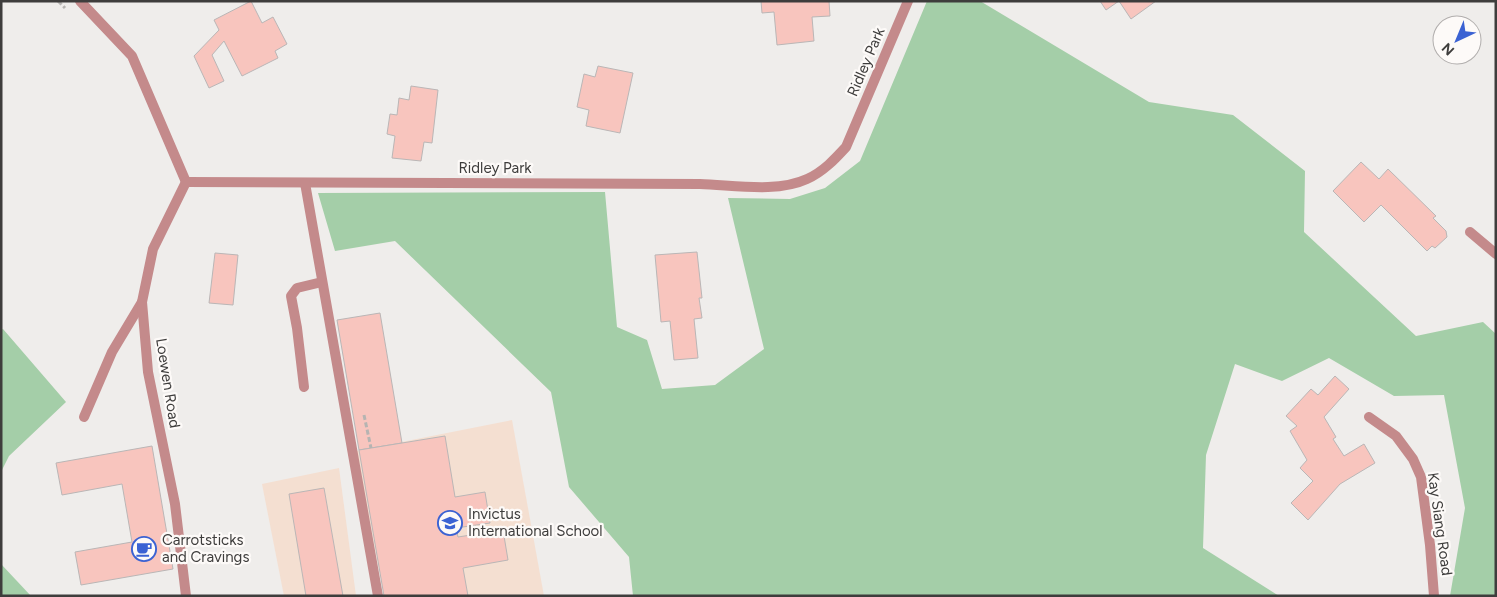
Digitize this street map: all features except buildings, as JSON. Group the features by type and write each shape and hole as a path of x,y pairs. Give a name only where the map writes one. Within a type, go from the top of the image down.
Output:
{"street":[{"path":"80,1 132,56 186,182"},
{"name":"Ridley Park","path":"186,182 785,186 808,179 828,166 846,147 908,1"},
{"name":"Loewen Road","path":"186,182 153,249 142,302 148,372 175,504 186,596"},
{"path":"305,183 378,596"},
{"path":"1470,232 1496,254"},
{"path":"304,387 291,296 297,288 322,282"},
{"path":"84,417 112,352 142,302"},
{"name":"Kay Siang Road","path":"1369,417 1396,436 1413,459 1421,477 1430,545 1434,596"}],"path":[{"path":"58,1 72,14"}],"shaded area":[{"name":"Invictus International School","path":"512,420 544,596 384,596 356,451"},
{"path":"339,468 356,596 284,596 262,484"}],"green space":[{"path":"927,1 980,1 1149,102 1233,115 1305,171 1304,232 1416,336 1483,322 1496,334 1496,596 1450,596 1465,508 1444,395 1394,396 1329,358 1282,381 1235,364 1206,455 1203,548 1279,596 633,596 629,557 569,487 551,392 395,241 335,251 318,193 605,192 617,327 647,340 662,389 715,385 764,349 728,198 790,199 825,188 860,161"},
{"path":"3,329 66,402 9,456 1,472 1,330"},
{"path":"1,564 31,596 1,596"}],"place":[{"name":"Invictus International School","path":"450,523"},
{"name":"Carrotsticks and Cravings","path":"144,549"}]}
